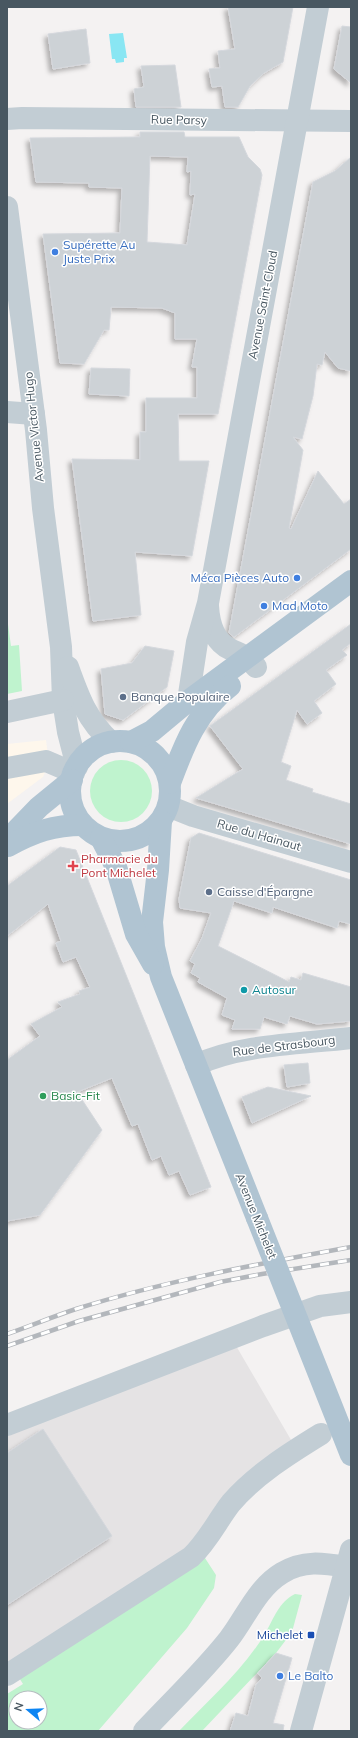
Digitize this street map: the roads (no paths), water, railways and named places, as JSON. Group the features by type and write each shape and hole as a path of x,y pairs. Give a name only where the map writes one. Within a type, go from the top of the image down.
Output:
{"main road":[{"path":"74,773 71,800 75,813 83,825 91,832 101,838 114,841 134,840 146,834 164,814 170,783 183,747 196,722 203,713 252,662 351,581"},
{"path":"7,840 74,773 89,752 98,747 121,742 152,731 188,701 252,662 351,597"},
{"path":"121,742 145,748 155,756 163,766 170,783"},
{"name":"Avenue Michelet","path":"161,978 154,947 152,922 164,814"},
{"path":"7,846 40,830 65,825 83,825"},
{"name":"Avenue Michelet","path":"101,838 118,872 136,934 161,978 351,1455"}],"street":[{"name":"Avenue Saint-Cloud","path":"188,701 198,642 208,603 318,7"},
{"name":"Rue Parsy","path":"7,119 351,121"},
{"name":"Avenue Victor Hugo","path":"7,207 13,297 34,414 43,508 61,647 63,700 74,773"},
{"path":"7,412 34,414"},
{"name":"Avenue Saint-Cloud","path":"208,603 210,623 215,636 225,647 252,662"},
{"name":"Avenue Victor Hugo","path":"61,647 85,712 96,727 121,742"},
{"path":"7,712 63,700"},
{"path":"7,768 46,761 74,773"},
{"name":"Rue du Hainaut","path":"164,814 193,816 351,862"},
{"name":"Rue de Strasbourg","path":"196,1065 210,1058 235,1051 351,1038"},
{"path":"7,1425 263,1326 320,1306 351,1302"},
{"path":"7,1675 191,1557 207,1540 224,1513 240,1493 276,1464 321,1434"},
{"path":"144,1731 224,1644 257,1597 271,1581 282,1573 305,1564 326,1563 349,1558 301,1731"}],"water":[{"path":"123,33 127,58 124,58 124,62 116,63 115,59 112,59 109,34"}],"railway":[{"path":"7,1334 76,1309 143,1290 247,1267 351,1247"},
{"path":"7,1346 79,1321 220,1282 351,1260"}],"place":[{"name":"Supérette Au Juste Prix","path":"55,252"},
{"name":"Méca Pièces Auto","path":"297,578"},
{"name":"Mad Moto","path":"264,606"},
{"name":"Banque Populaire","path":"123,697"},
{"name":"Pharmacie du Pont Michelet","path":"73,866"},
{"name":"Caisse d'Épargne","path":"209,892"},
{"name":"Autosur","path":"244,990"},
{"name":"Basic-Fit","path":"43,1096"},
{"name":"Michelet","path":"311,1635"},
{"name":"Le Balto","path":"280,1676"}]}
